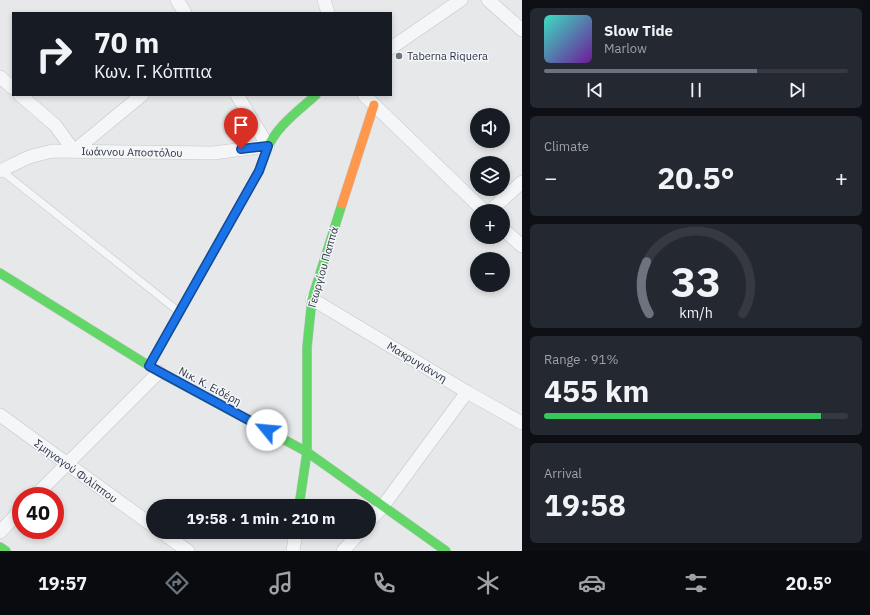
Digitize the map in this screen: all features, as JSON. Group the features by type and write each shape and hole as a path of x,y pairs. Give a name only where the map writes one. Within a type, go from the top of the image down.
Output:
{"street":[{"path":"177,0 184,12"},
{"path":"324,0 328,12"},
{"path":"392,47 461,0"},
{"path":"488,0 522,30"},
{"path":"0,77 12,87"},
{"path":"21,96 55,125 74,151 141,96"},
{"path":"238,96 268,146"},
{"path":"44,487 154,369 179,312 259,171 268,146 285,123 315,96"},
{"path":"365,96 477,204"},
{"name":"Γεωργίου Παππά","path":"300,499 307,452 307,347 312,299 374,105"},
{"name":"Ιωάννου Αποστόλου","path":"1,171 29,156 52,151 213,153 268,146"},
{"path":"498,204 522,182"},
{"path":"510,235 522,246"},
{"name":"Νικ. Κ. Ειδέρη","path":"0,273 154,369 307,452 446,551"},
{"name":"Μακρυγιάννη","path":"312,299 467,392 522,423"},
{"path":"376,514 467,392"},
{"name":"Σμηναγού Φιλίππου","path":"0,415 146,521"},
{"path":"0,532 12,519"},
{"path":"171,539 188,551"},
{"path":"293,551 295,539"},
{"path":"343,551 354,539"},
{"path":"0,547 6,551"}],"lane":[{"path":"1,171 179,312"}],"traffic: fast":[{"path":"266,152 270,143 281,128 294,114 315,96"},
{"path":"300,499 307,452 307,347 312,299 342,204"},
{"path":"0,273 159,372 307,452 446,551"},
{"path":"0,547 6,551"}],"traffic: slow":[{"path":"342,204 374,105"},
{"path":"149,366 259,171 266,152"}],"place":[{"name":"Taberna Riquera","path":"399,56"}],"route":[{"path":"241,149 268,146 259,171 149,366 267,430"}]}
